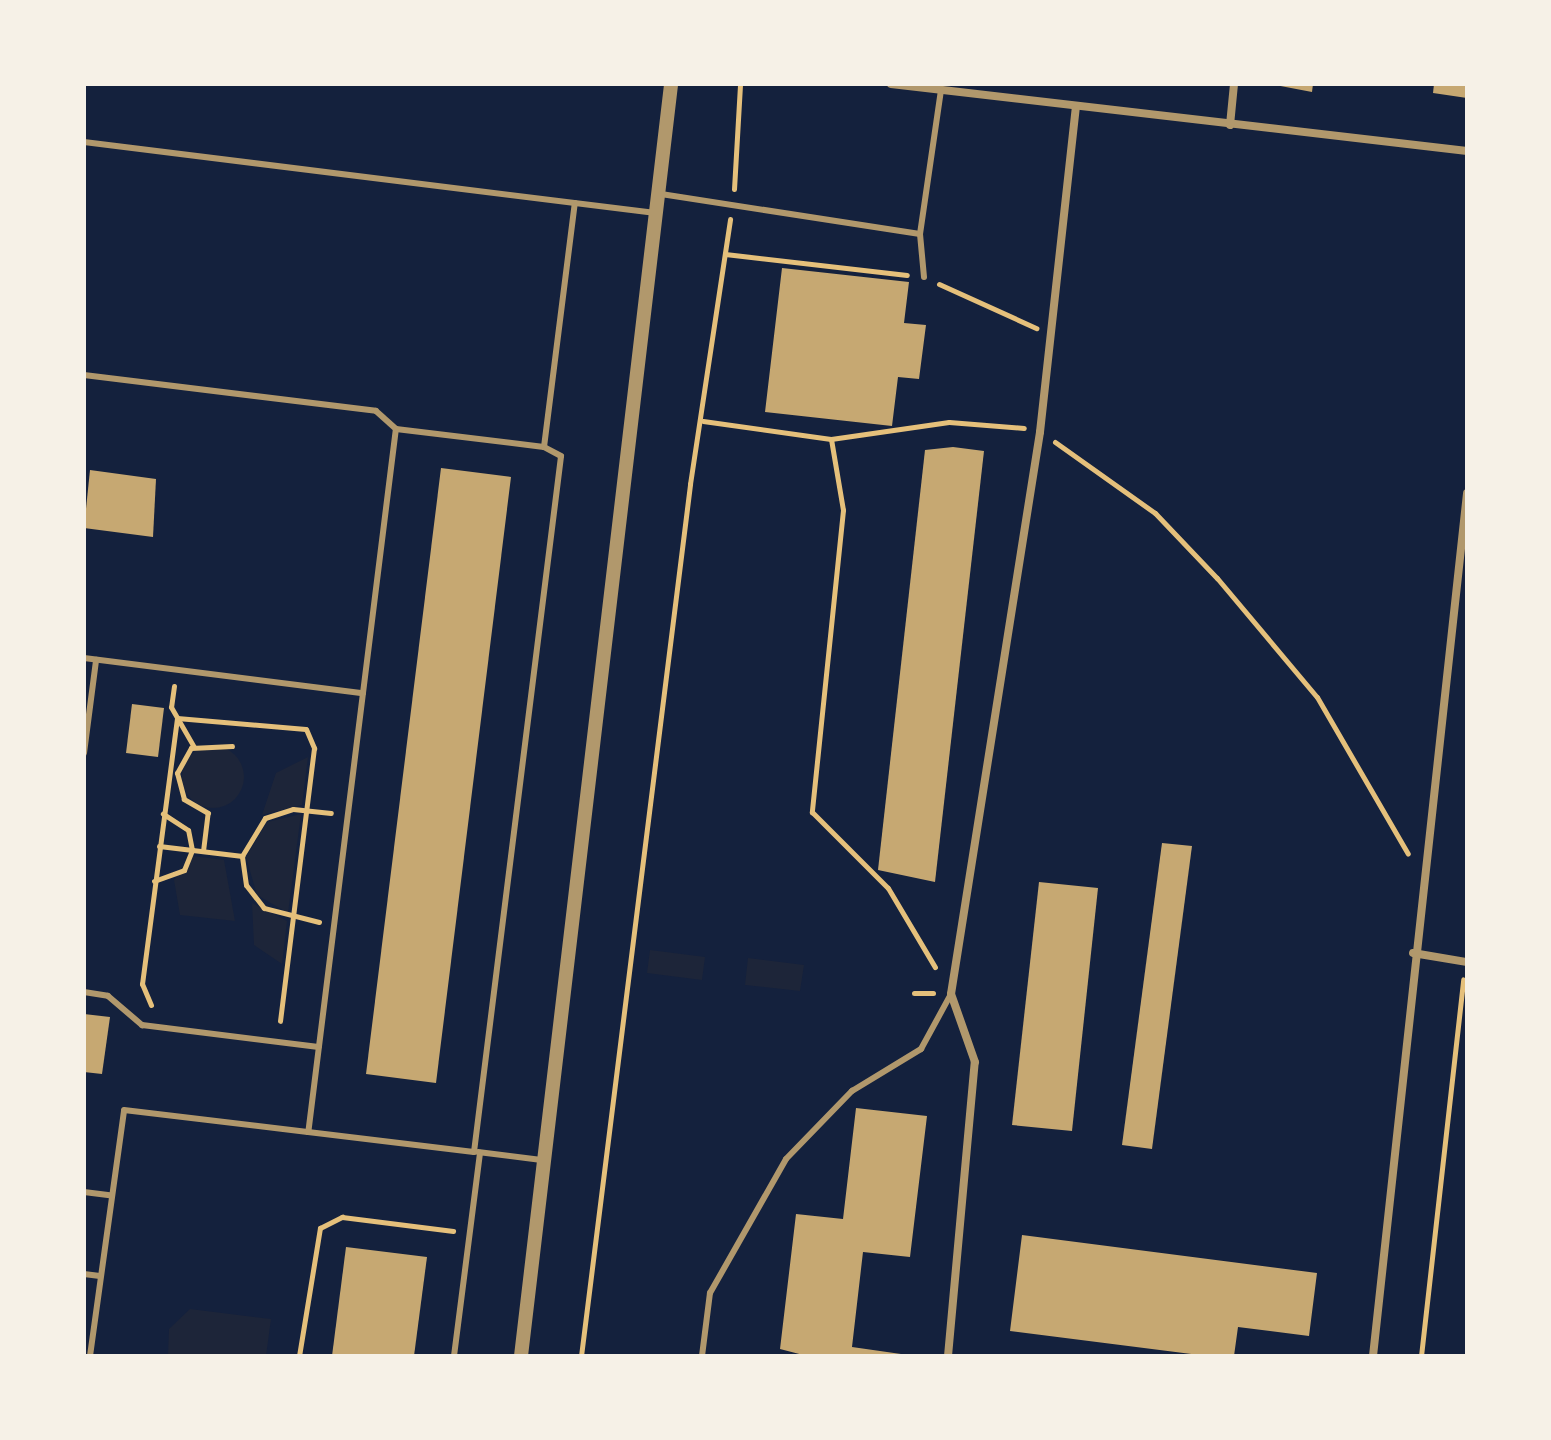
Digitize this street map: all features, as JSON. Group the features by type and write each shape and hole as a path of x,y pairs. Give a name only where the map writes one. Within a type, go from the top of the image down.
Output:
{"street":[{"path":"521,1356 661,194 671,84"},
{"path":"891,84 989,94 1076,108 1467,151"},
{"path":"989,94 990,84"},
{"path":"1230,125 1234,84"},
{"path":"948,1356 975,1062 951,994 1040,432 1076,108"},
{"path":"1373,1356 1413,953 1467,493"},
{"path":"1413,953 1466,961"}],"lane":[{"path":"924,277 920,234 941,90"},
{"path":"84,142 658,213"},
{"path":"661,194 920,234"},
{"path":"544,447 575,203"},
{"path":"84,375 376,411 396,429 544,447 561,456 454,1356"},
{"path":"308,1132 396,429"},
{"path":"84,658 363,693"},
{"path":"84,753 96,660"},
{"path":"84,992 108,996 142,1025 319,1047"},
{"path":"702,1356 710,1293 786,1159 852,1091 921,1049 951,994"},
{"path":"90,1356 124,1110 544,1161"},
{"path":"84,1192 110,1195"},
{"path":"84,1274 100,1276"},
{"path":"84,1331 93,1332"}],"path":[{"path":"581,1356 732,206 740,84"},
{"path":"725,254 924,277 1053,336"},
{"path":"703,421 831,439 994,420 1040,432 1155,513 1217,578 1317,697 1422,875"},
{"path":"831,439 843,510 812,812 888,888 951,994"},
{"path":"176,670 171,707 194,747"},
{"path":"177,718 306,729 314,748 280,1021"},
{"path":"151,1005 142,984 177,718"},
{"path":"203,851 208,813 178,786 182,759 194,747 232,746"},
{"path":"293,919 253,898 242,856 265,818 307,809"},
{"path":"154,881 184,870 192,850 188,830 163,814"},
{"path":"159,846 242,856"},
{"path":"1421,1356 1466,961"},
{"path":"914,993 951,994"},
{"path":"299,1356 313,1240 330,1220 470,1233"}],"shaded area":[{"path":"207,746 219,746 235,755 242,765 242,789 235,799 219,808 207,808 187,794 182,783 182,771 196,751"},
{"path":"308,757 302,805 262,815 276,773"},
{"path":"301,814 288,913 257,895 246,857 267,822"},
{"path":"193,856 224,860 235,921 180,915 174,880"},
{"path":"252,903 287,921 282,964 254,945"},
{"path":"650,950 705,957 702,980 647,973"},
{"path":"748,958 804,965 800,991 745,985"},
{"path":"190,1309 271,1319 266,1356 168,1356 169,1329"}],"building":[{"path":"1270,84 1313,84 1312,92"},
{"path":"1434,84 1467,84 1467,98 1433,93"},
{"path":"782,268 909,282 904,323 926,325 919,379 898,377 892,426 765,412"},
{"path":"953,447 984,451 935,882 878,870 925,450"},
{"path":"441,468 511,477 436,1083 366,1074"},
{"path":"90,470 156,479 153,537 84,528"},
{"path":"132,704 164,708 158,757 126,753"},
{"path":"1162,843 1192,846 1152,1149 1122,1145"},
{"path":"1039,882 1098,888 1072,1131 1012,1125"},
{"path":"84,1014 110,1017 102,1074 84,1072"},
{"path":"856,1108 927,1116 910,1257 863,1252 852,1347 915,1356 807,1356 780,1349 796,1214 843,1219"},
{"path":"1022,1235 1317,1273 1309,1336 1238,1327 1234,1356 1207,1356 1010,1331"},
{"path":"346,1247 427,1257 414,1356 332,1356"}]}
